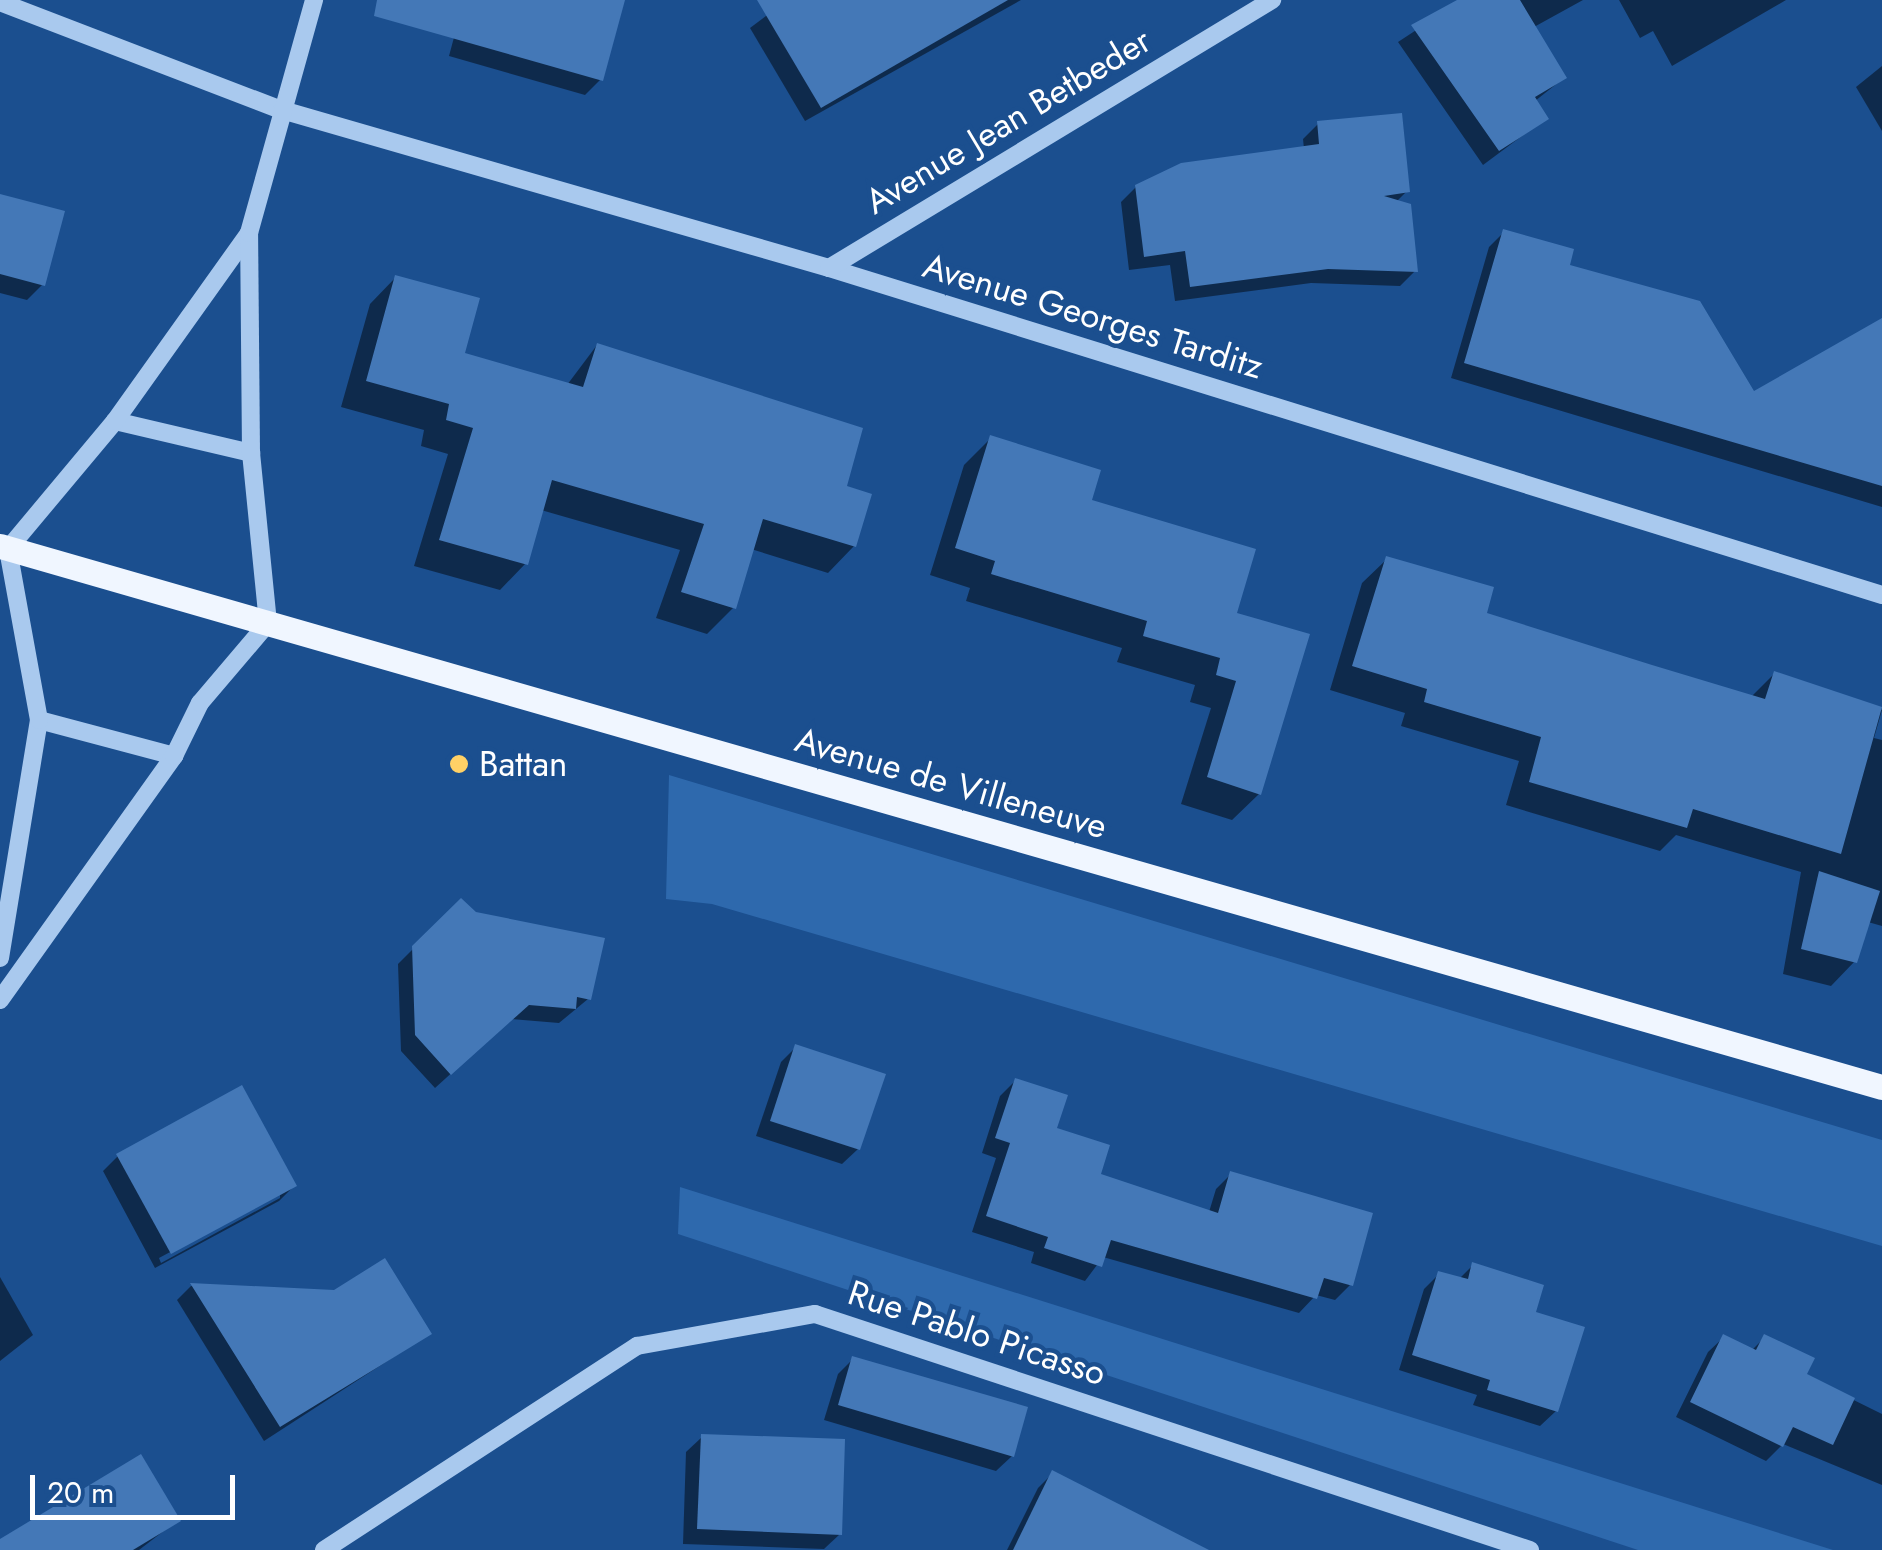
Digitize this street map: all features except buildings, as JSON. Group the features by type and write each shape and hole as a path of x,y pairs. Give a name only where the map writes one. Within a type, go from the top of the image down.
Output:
{"main road":[{"name":"Avenue de Villeneuve","path":"4,548 1882,1087"}],"street":[{"path":"0,1000 174,756 200,703 268,623 251,453 249,233 314,0"},
{"name":"Avenue Jean Betbeder","path":"828,268 1267,1"},
{"name":"Avenue Georges Tarditz","path":"0,2 282,110 828,268 1882,594"},
{"path":"0,958 39,720 4,548 115,421 249,233"},
{"path":"115,421 251,453"},
{"path":"39,720 174,756"},
{"name":"Rue Pablo Picasso","path":"324,1550 637,1346 815,1314 1530,1550"}],"shaded area":[{"path":"669,775 1882,1140 1882,1246 712,904 666,899"},
{"path":"680,1187 1833,1550 1638,1550 678,1234"}],"place":[{"name":"Battan","path":"459,764"}]}
